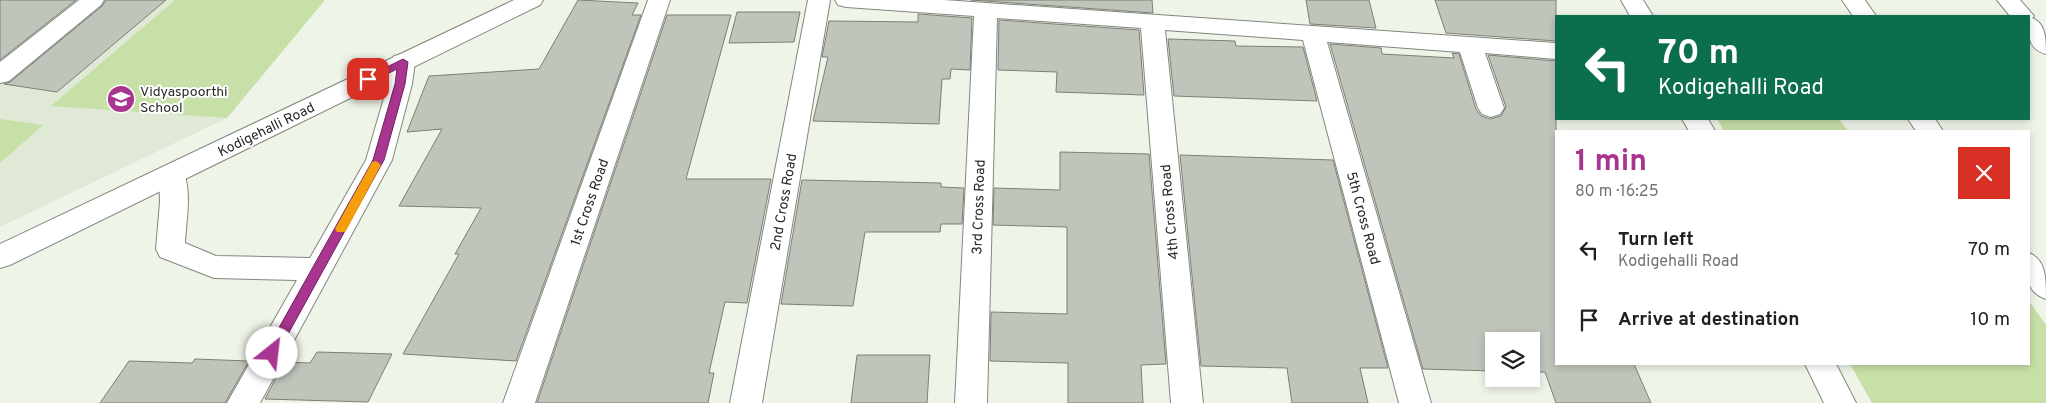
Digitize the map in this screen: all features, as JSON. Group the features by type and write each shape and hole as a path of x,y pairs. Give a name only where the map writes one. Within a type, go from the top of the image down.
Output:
{"street":[{"path":"0,75 93,0"},
{"name":"Kodigehalli Road","path":"0,257 530,0"},
{"name":"1st Cross Road","path":"518,403 659,0"},
{"name":"2nd Cross Road","path":"746,403 819,0"},
{"path":"846,0 1555,51"},
{"path":"1632,0 1640,15"},
{"path":"1854,0 1863,15"},
{"path":"2008,0 2021,15"},
{"name":"3rd Cross Road","path":"971,403 986,10"},
{"name":"4th Cross Road","path":"1152,22 1187,403"},
{"path":"2030,26 2046,46"},
{"name":"5th Cross Road","path":"1313,34 1416,403"},
{"path":"1470,45 1491,108"},
{"path":"243,403 379,160 400,84 403,62"},
{"path":"172,174 174,202 170,249 214,268 318,269"},
{"path":"2030,265 2046,287"},
{"path":"1821,365 1840,403"}],"shaded area":[{"name":"Vidyaspoorthi School","path":"99,0 325,0 227,118 0,227 0,80"}],"green space":[{"path":"175,0 325,0 227,118 51,106"},
{"path":"0,119 43,125 0,163"},
{"path":"1718,120 1840,120 1847,130 1723,130"},
{"path":"2030,302 2046,325 2046,403 1872,403 1851,365 2030,365"}],"building":[{"path":"0,0 76,0 0,60"},
{"path":"106,0 166,0 57,92 4,84 10,82 102,6"},
{"path":"578,0 638,3 632,15 641,15 516,361 403,354 459,254 455,254 481,208 399,206 442,129 407,132 429,76 539,69"},
{"path":"971,0 1152,0 1153,13"},
{"path":"1306,0 1369,0 1376,28 1310,24"},
{"path":"1435,0 1556,0 1555,41 1446,33"},
{"path":"737,12 800,12 794,42 729,43"},
{"path":"918,14 972,18 970,70 951,69 950,79 942,79 939,124 813,121 828,57 822,57 829,21 918,22"},
{"path":"667,15 731,15 686,179 771,179 747,303 725,302 709,373 714,373 708,403 537,403"},
{"path":"999,20 1139,30 1144,95 1056,92 1057,72 998,70"},
{"path":"1168,39 1235,41 1236,46 1303,47 1317,101 1174,96"},
{"path":"1330,44 1381,48 1382,54 1454,58 1452,53 1459,54 1476,109 1481,116 1490,119 1501,116 1506,107 1488,55 1555,61 1555,365 1634,365 1651,403 1556,403 1545,372 1540,372 1540,332 1485,332 1485,371 1423,369"},
{"path":"1060,152 1149,154 1166,364 1141,365 1143,403 1068,403 1068,363 990,361 991,312 1067,314 1067,227 993,225 994,188 1060,190"},
{"path":"1180,155 1333,160 1388,368 1360,368 1368,403 1292,403 1287,368 1201,366"},
{"path":"802,180 941,183 941,187 964,188 962,224 941,224 940,232 865,232 853,306 781,304"},
{"path":"317,352 392,354 368,402 265,399 284,362 310,363"},
{"path":"857,355 930,355 927,403 851,403"},
{"path":"195,359 249,361 225,403 100,403 129,361 192,363"}],"slow traffic":[{"path":"341,229 376,165"}],"place":[{"name":"Vidyaspoorthi School","path":"121,99"}],"route":[{"path":"272,353 379,160 400,84 403,62 368,79"}]}
